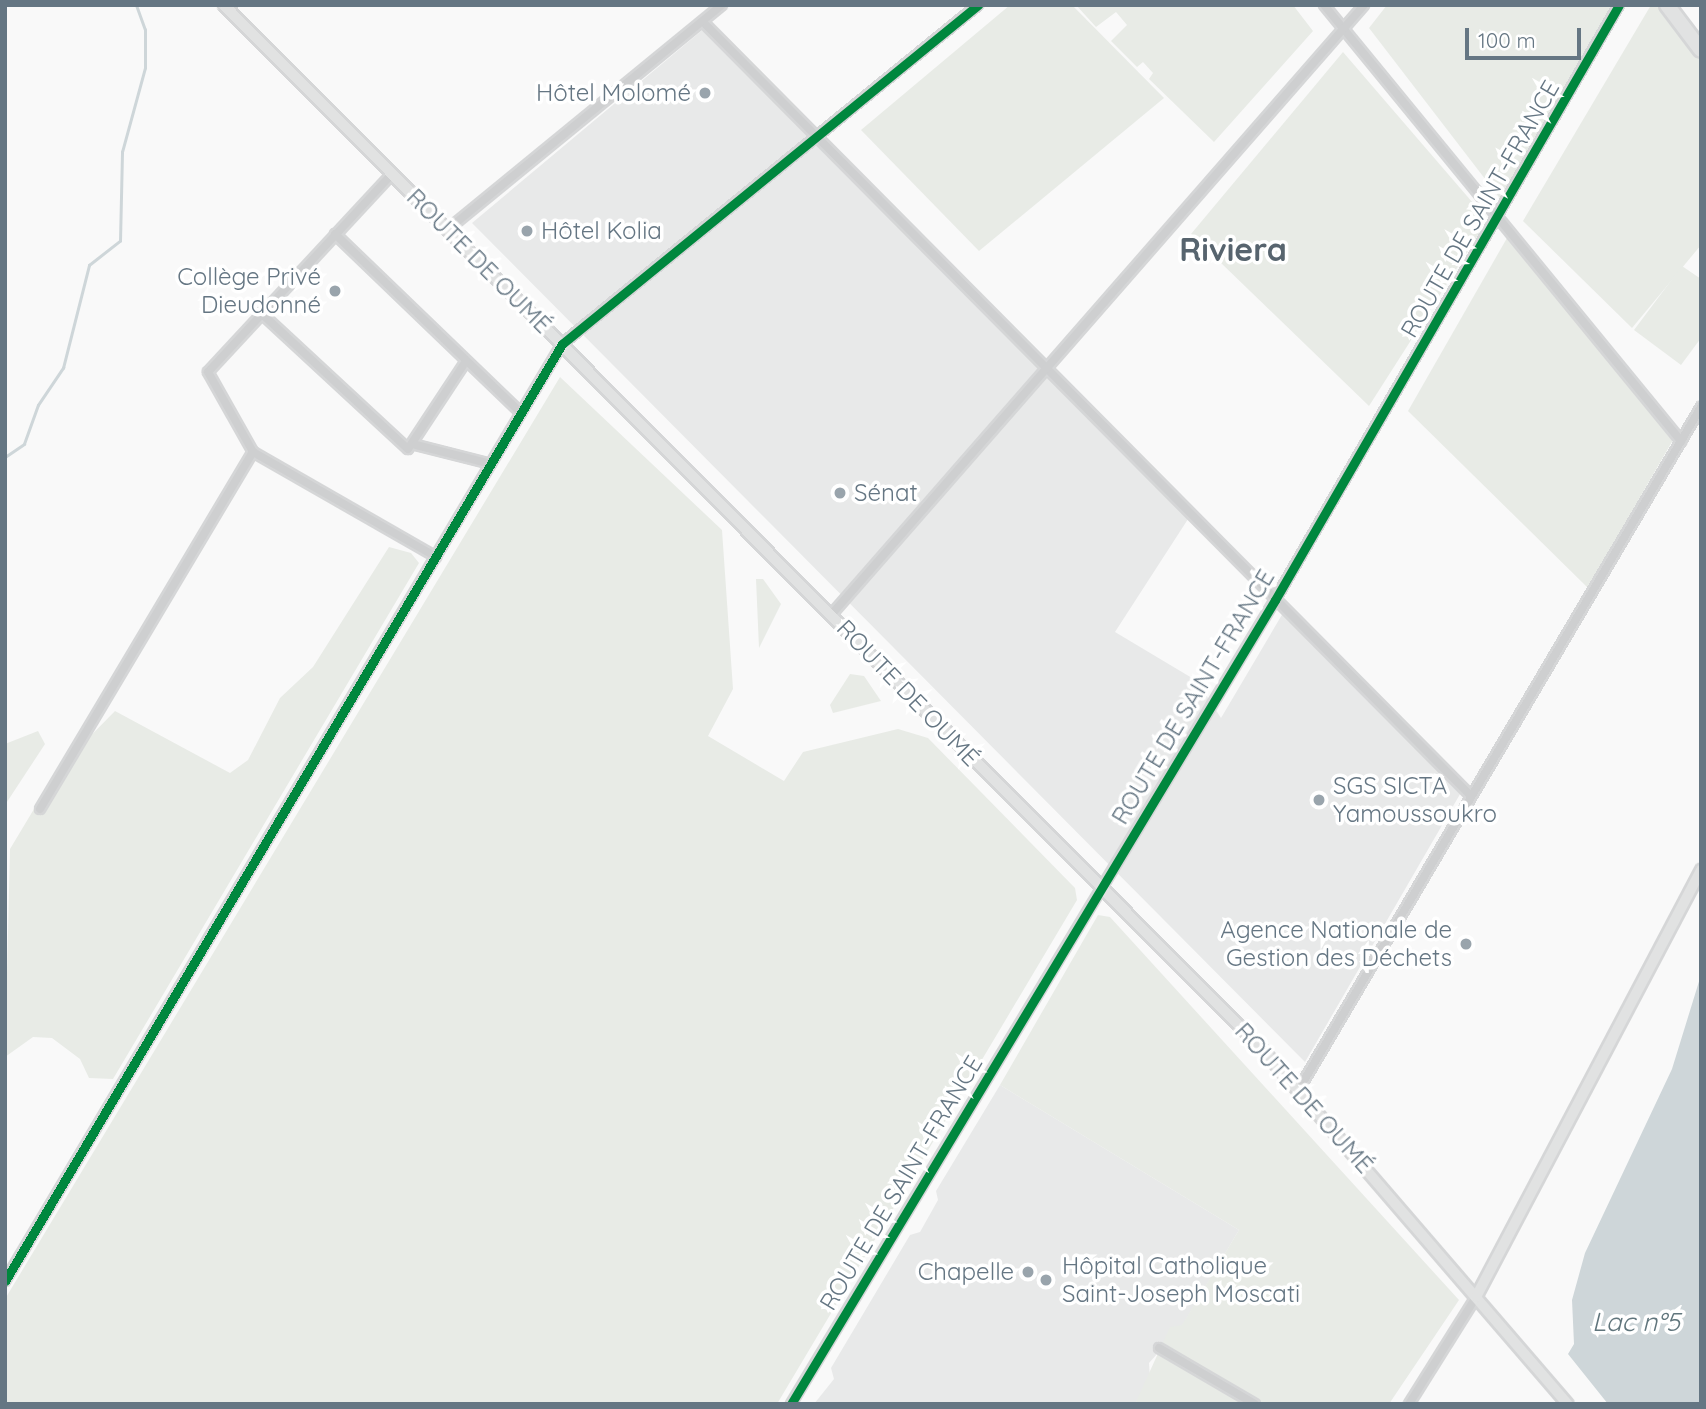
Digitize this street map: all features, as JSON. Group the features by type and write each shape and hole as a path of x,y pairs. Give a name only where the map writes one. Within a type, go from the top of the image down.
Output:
{"highway":[{"path":"1667,5 1701,50"}],"main road":[{"name":"ROUTE DE OUMÉ","path":"223,5 1101,884 1299,1089 1567,1404"},
{"path":"1476,1297 1701,870"}],"street":[{"path":"447,230 722,5"},
{"path":"5,1280 562,344 978,5"},
{"path":"1324,5 1681,441"},
{"path":"831,615 1364,5"},
{"name":"ROUTE DE SAINT-FRANCE","path":"791,1404 1101,884 1275,600 1498,219 1619,5"},
{"path":"703,22 1471,796"},
{"path":"392,174 208,372 253,452 436,557"},
{"path":"335,234 521,413"},
{"path":"261,313 408,449 416,444 466,361"},
{"path":"1299,1089 1701,407"},
{"path":"416,444 491,464"},
{"path":"40,809 253,452"},
{"path":"1409,1404 1476,1297"},
{"path":"1159,1348 1255,1404"}],"shaded area":[{"path":"1010,5 1072,5 1164,98 979,251 861,130"},
{"path":"1076,5 1293,5 1313,31 1214,142 1149,79 1153,73 1143,62 1137,67 1111,41 1127,25 1116,12 1096,27"},
{"path":"1387,5 1616,5 1502,201 1369,28"},
{"path":"1651,5 1661,5 1701,54 1701,245 1632,328 1523,221"},
{"path":"706,27 1190,516 1115,632 1197,681 1221,718 1283,613 1463,789 1305,1062 472,223"},
{"path":"1343,52 1479,210 1482,229 1369,406 1191,234"},
{"path":"1507,238 1673,440 1588,588 1408,411"},
{"path":"1682,266 1701,279 1701,338 1681,365 1634,330"},
{"path":"560,377 722,530 733,689 708,736 784,781 803,752 898,729 928,738 1075,888 1077,900 777,1404 5,1404 5,1299"},
{"path":"389,547 411,553 419,563 113,1079 89,1078 80,1059 52,1038 33,1037 5,1057 10,849 58,769 115,711 230,773 248,760 280,698 313,667"},
{"path":"756,579 763,579 781,604 759,648"},
{"path":"850,674 864,676 881,701 833,713 830,705"},
{"path":"38,731 45,744 5,805 5,744"},
{"path":"1098,915 1110,917 1459,1300 1389,1404 1135,1404 1170,1327 1182,1325 1239,1230 1000,1085"},
{"name":"Hôpital Catholique Saint-Joseph Moscati","path":"1000,1085 1239,1230 1182,1326 1149,1363 1150,1379 1135,1404 814,1404 834,1379 831,1368 910,1235 920,1232 938,1200 936,1191"}],"water":[{"name":"Lac n°5","path":"1701,975 1701,1404 1608,1404 1568,1354 1574,1344 1572,1300 1585,1253 1672,1069"}],"waterway":[{"path":"5,457 24,444 38,405 63,368 89,265 120,241 122,152 145,68 145,30 136,5"}],"cycle path":[{"path":"5,1281 562,344 978,5"},
{"path":"791,1404 1275,600 1619,5"}],"place":[{"name":"Hôtel Molomé","path":"705,93"},
{"name":"Hôtel Kolia","path":"527,231"},
{"name":"Collège Privé Dieudonné","path":"335,291"},
{"name":"Sénat","path":"840,493"},
{"name":"SGS SICTA Yamoussoukro","path":"1319,800"},
{"name":"Agence Nationale de Gestion des Déchets","path":"1466,944"},
{"name":"Chapelle","path":"1028,1272"},
{"name":"Hôpital Catholique Saint-Joseph Moscati","path":"1046,1280"}],"district":[{"name":"Riviera","path":"1233,249"}]}
